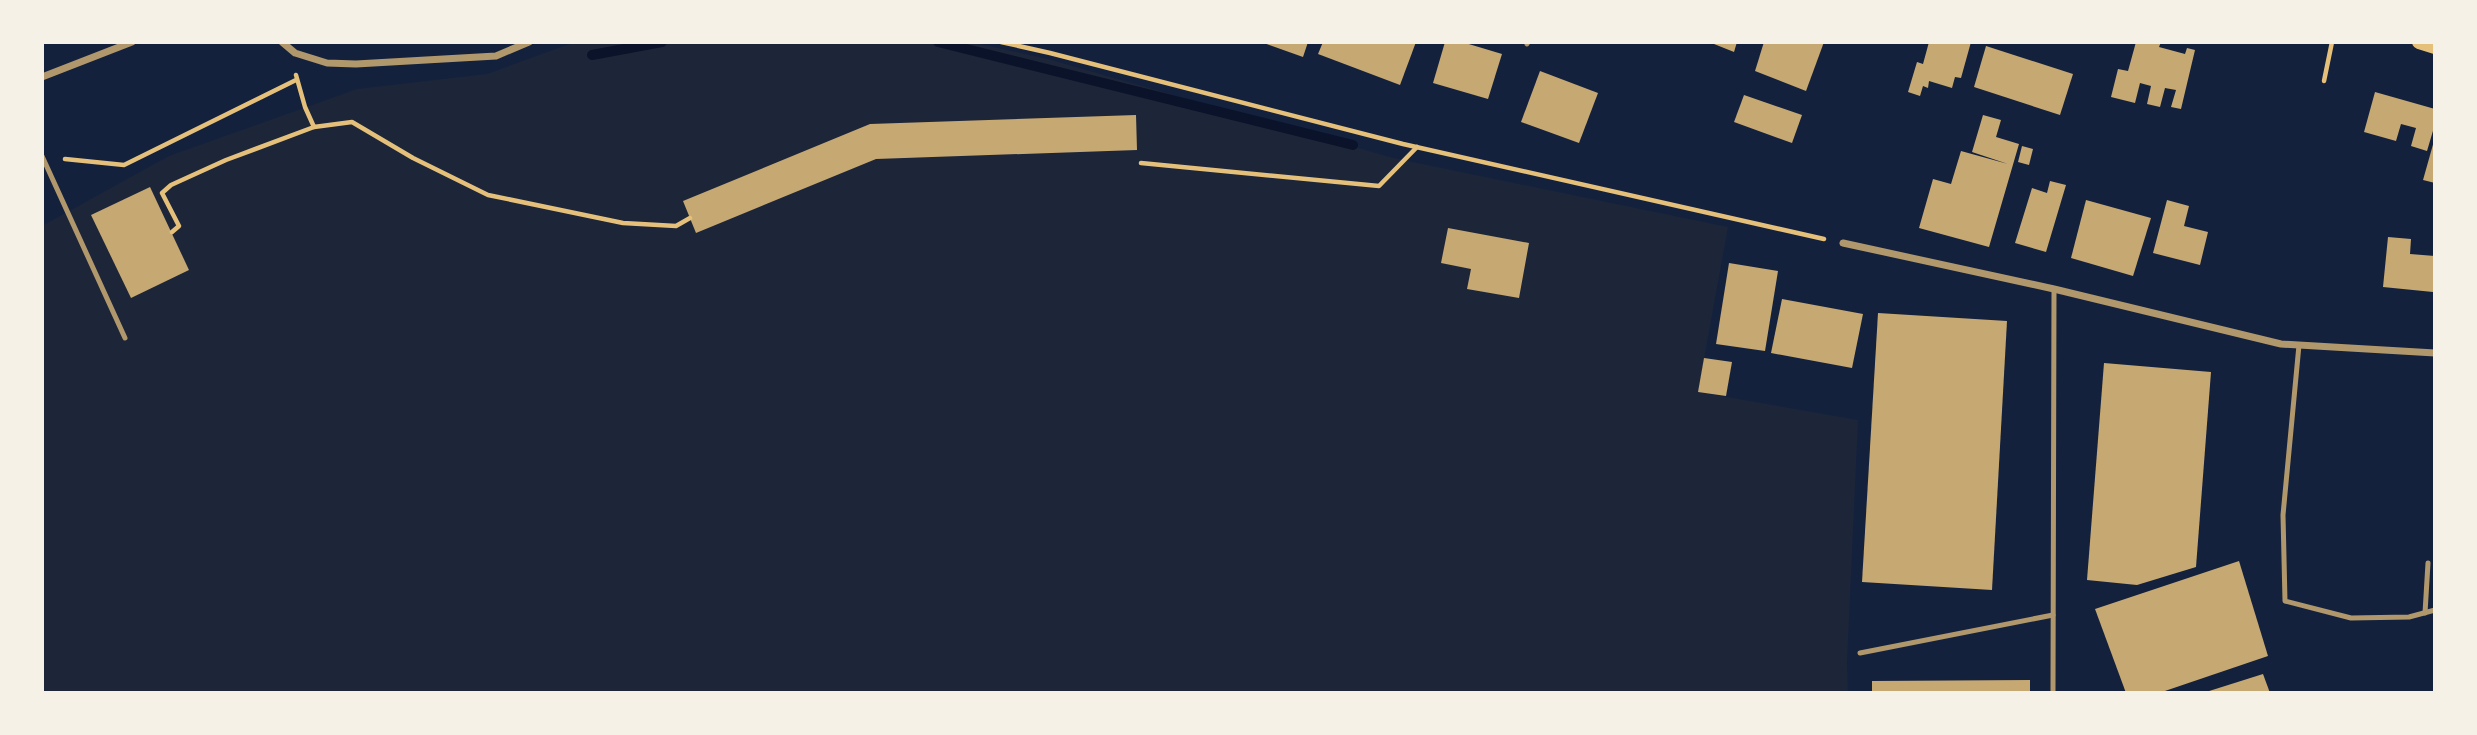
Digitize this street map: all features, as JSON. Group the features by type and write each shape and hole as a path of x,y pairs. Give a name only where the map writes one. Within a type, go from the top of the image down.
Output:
{"main road":[{"path":"2419,42 2435,47"}],"street":[{"path":"42,77 132,42"},
{"path":"282,42 295,53 306,57 327,63 356,64 496,56 529,42"},
{"path":"1843,243 2054,289 2281,344 2435,353"}],"lane":[{"path":"43,158 125,338"},
{"path":"2053,693 2054,289"},
{"path":"2299,345 2283,514 2285,601 2351,618 2409,617 2435,610"},
{"path":"2425,613 2428,563"},
{"path":"1860,653 2053,615"}],"path":[{"path":"1001,42 1404,144 1843,243"},
{"path":"2323,81 2332,42"},
{"path":"43,158 124,165 296,80 314,127"},
{"path":"172,232 179,226 162,193 171,185 226,160 314,127 352,122 413,158 488,195 623,223 676,226 690,218"},
{"path":"1141,163 1378,186 1418,146"}],"shaded area":[{"path":"575,42 971,42 1048,59 1393,158 1728,227 1698,392 1858,420 1848,693 42,693 42,226 169,156 357,89 487,74"}],"building":[{"path":"1261,42 1308,42 1303,57"},
{"path":"1323,42 1416,42 1400,85 1318,54"},
{"path":"1445,42 1462,42 1502,54 1488,99 1433,83"},
{"path":"1709,42 1737,42 1734,52"},
{"path":"1764,42 1824,42 1806,91 1755,71"},
{"path":"1929,42 1971,42 1961,78 1955,77 1952,88 1929,81 1928,88 1923,86 1920,96 1908,92 1917,62 1923,64"},
{"path":"2136,42 2161,42 2159,47 2185,54 2187,48 2195,50 2181,109 2171,107 2176,90 2165,88 2160,107 2147,104 2151,86 2140,83 2135,103 2111,97 2118,69 2128,71"},
{"path":"1986,46 2073,74 2060,115 1974,87"},
{"path":"1540,71 1598,93 1579,143 1521,122"},
{"path":"2375,92 2435,109 2435,124 2427,151 2411,146 2416,128 2401,124 2396,141 2364,132"},
{"path":"1744,95 1802,115 1792,143 1734,122"},
{"path":"1136,115 1137,150 876,159 696,233 683,201 870,124"},
{"path":"1983,115 2001,120 1996,137 2019,144 1989,247 1919,228 1933,179 1951,184 1961,151 2008,164 1972,152"},
{"path":"2435,141 2435,183 2423,180"},
{"path":"2022,146 2033,149 2029,165 2018,162"},
{"path":"2050,181 2066,185 2046,252 2015,243 2032,188 2047,193"},
{"path":"150,187 189,270 131,298 91,215"},
{"path":"2086,200 2151,218 2133,276 2071,258"},
{"path":"2167,200 2189,206 2184,226 2208,232 2200,265 2153,253"},
{"path":"1448,228 1529,243 1519,298 1467,289 1471,269 1441,263"},
{"path":"2388,237 2411,239 2410,254 2435,256 2433,292 2383,287"},
{"path":"1729,263 1778,271 1765,351 1716,344"},
{"path":"1782,299 1863,314 1852,368 1771,353"},
{"path":"1878,313 2007,321 1992,590 1862,582"},
{"path":"1704,358 1732,362 1726,396 1698,392"},
{"path":"2104,363 2211,372 2196,567 2137,585 2087,580"},
{"path":"2239,561 2268,656 2159,693 2126,693 2095,609"},
{"path":"2263,674 2270,693 2206,693 2206,692"},
{"path":"2030,680 2030,693 1872,693 1872,681"}],"waterway":[{"path":"592,55 662,42"},
{"path":"938,42 1353,145"}]}
